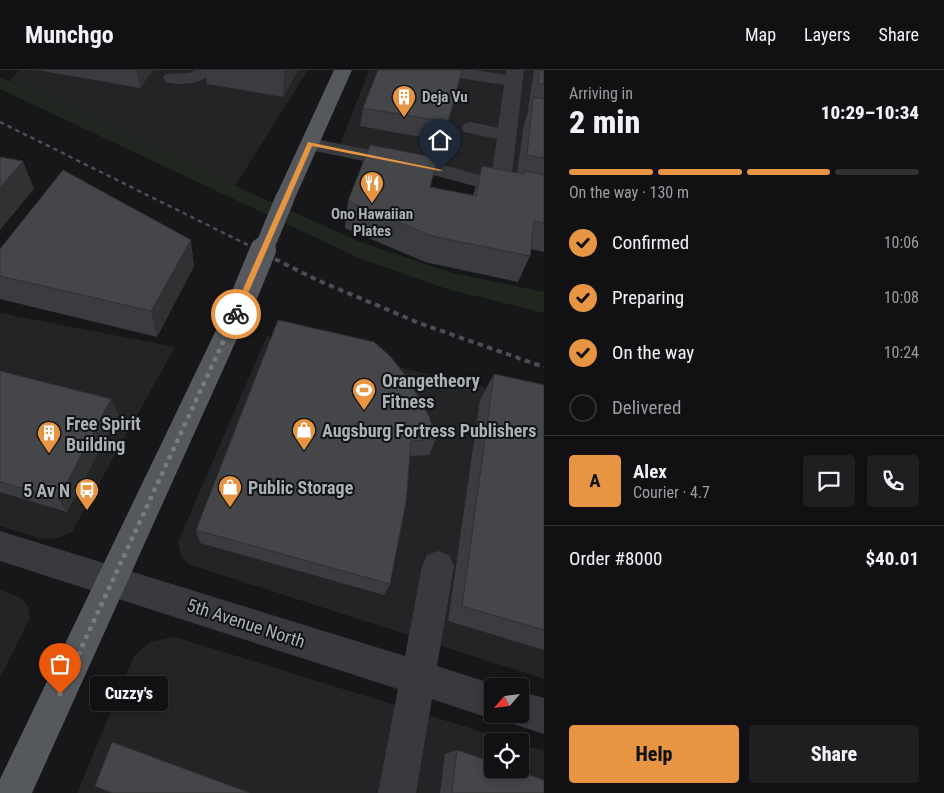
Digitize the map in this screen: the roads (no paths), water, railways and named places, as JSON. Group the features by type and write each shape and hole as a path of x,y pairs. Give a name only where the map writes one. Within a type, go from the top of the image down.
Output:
{"main road":[{"path":"13,793 242,301 285,198 343,70"}],"street":[{"path":"172,78 194,77 202,74 205,70"},
{"path":"454,72 515,75 518,115 507,135 500,187"},
{"path":"471,128 507,135"},
{"path":"310,144 440,170 500,187 544,195"},
{"name":"5th Avenue North","path":"0,546 484,699"},
{"path":"397,793 416,678 438,566"},
{"path":"529,712 544,716"}],"railway":[{"path":"0,122 260,251"},
{"path":"257,250 317,280 419,323 544,367"}],"place":[{"name":"Deja Vu","path":"404,118"},
{"name":"Ono Hawaiian Plates","path":"372,204"},
{"name":"Orangetheory Fitness","path":"364,411"},
{"name":"Augsburg Fortress Publishers","path":"304,451"},
{"name":"Free Spirit Building","path":"49,454"},
{"name":"Public Storage","path":"230,508"},
{"name":"5 Av N","path":"87,511"},
{"name":"Cuzzy's","path":"60,694"}]}
